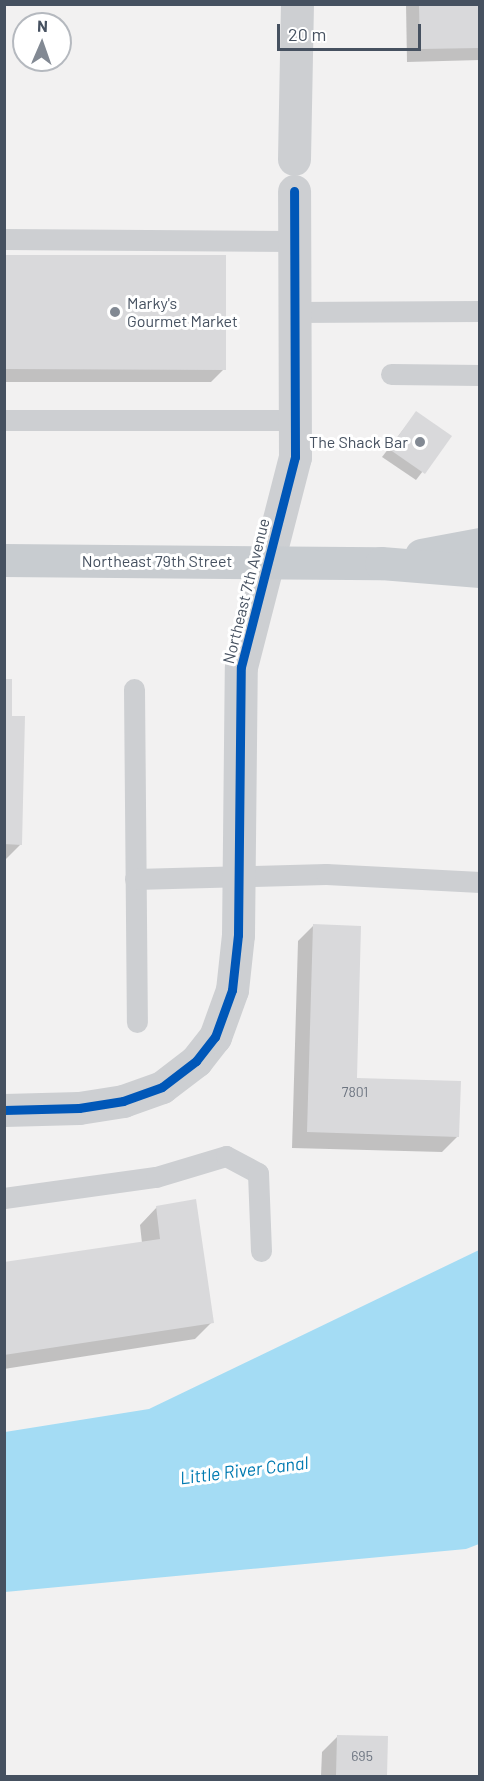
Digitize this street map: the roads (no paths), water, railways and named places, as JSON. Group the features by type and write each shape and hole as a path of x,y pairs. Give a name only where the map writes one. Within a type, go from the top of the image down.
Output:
{"main road":[{"name":"Northeast 79th Street","path":"381,563 480,544"},
{"name":"Northeast 79th Street","path":"4,560 381,563 480,571"}],"street":[{"path":"294,159 297,4"},
{"name":"Northeast 7th Avenue","path":"4,1110 79,1108 123,1101 162,1087 196,1061 215,1037 232,990 238,935 240,667 295,457 292,312 294,191"}],"lane":[{"path":"4,239 294,241"},
{"path":"292,312 480,311"},
{"path":"391,374 480,375"},
{"path":"4,420 295,420"},
{"path":"134,689 136,1022"},
{"path":"135,879 326,874 480,882"},
{"path":"4,1198 156,1176 226,1156 258,1173 261,1251"}],"water":[{"name":"Little River Canal","path":"479,1250 479,1544 466,1549 5,1592 5,1432 149,1409"}],"place":[{"name":"Marky's Gourmet Market","path":"115,312"},
{"name":"The Shack Bar","path":"420,442"}]}
